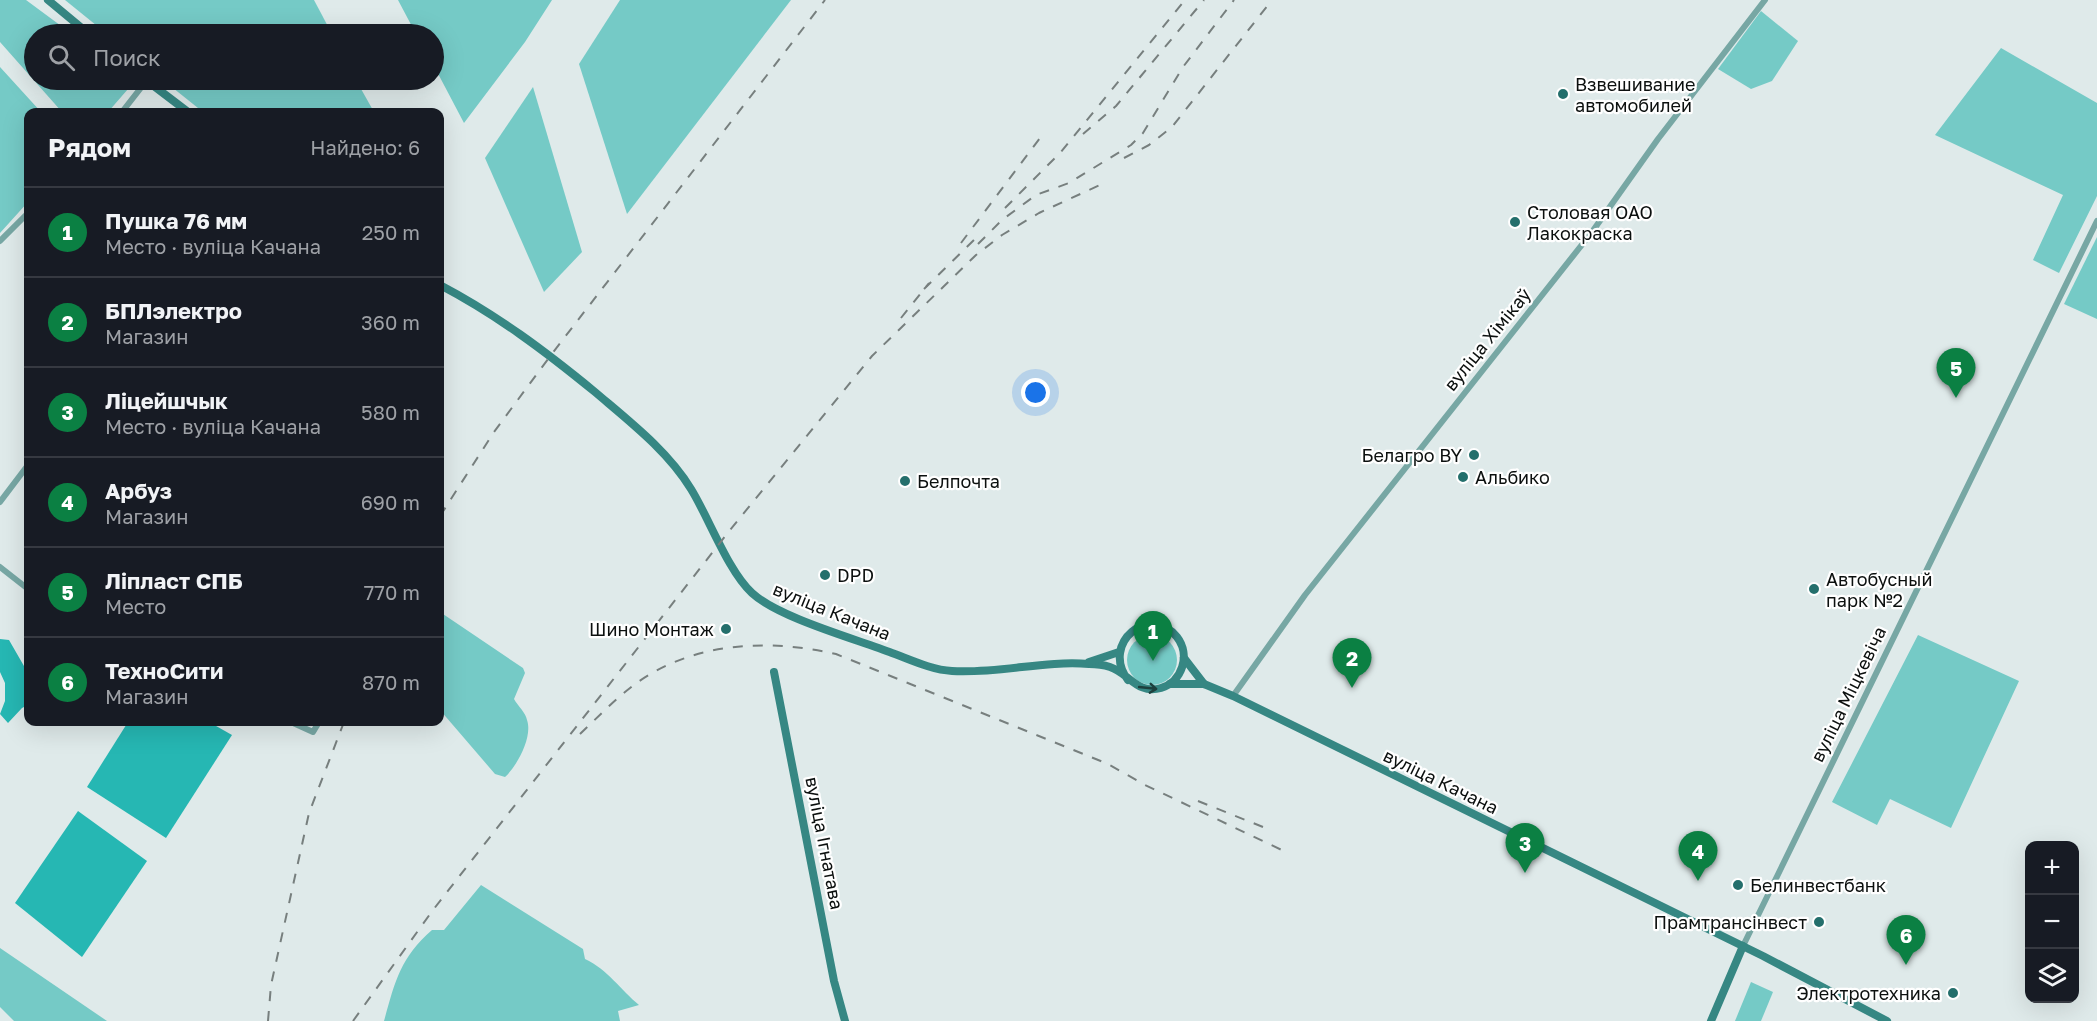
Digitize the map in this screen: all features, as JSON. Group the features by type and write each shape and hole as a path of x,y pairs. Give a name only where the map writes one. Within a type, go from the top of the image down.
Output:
{"main road":[{"path":"48,0 76,24"},
{"path":"159,90 183,108"},
{"name":"вуліца Качана","path":"444,287 483,308 525,336 622,414 680,473 742,581 761,601 790,615 913,661 951,671 1086,663 1111,667 1128,680 1148,689 1169,684 1204,684 1233,696 1743,946 1887,1021"},
{"name":"вуліца Качана","path":"1086,663 1119,652 1132,631 1154,625 1175,635 1183,650 1184,658 1204,684"},
{"path":"1119,652 1121,667 1128,680"},
{"path":"1169,684 1180,673 1184,658"},
{"name":"вуліца Ігнатава","path":"774,672 844,1021"},
{"name":"вуліца Міцкевіча","path":"1711,1021 1743,946"}],"street":[{"name":"вуліца Хімікаў","path":"1233,696 1305,595 1592,232 1658,139 1765,0"},
{"path":"125,108 138,90"},
{"path":"0,241 24,217"},
{"name":"вуліца Міцкевіча","path":"1743,946 2097,221"},
{"path":"0,502 24,470"},
{"path":"0,567 24,586"},
{"path":"300,726 313,732 317,726"}],"shaded area":[{"path":"0,0 26,0 58,24 24,24 24,69 0,42"},
{"path":"65,0 314,0 327,24 95,24"},
{"path":"398,0 552,0 525,42 464,123 444,85 444,24 411,24"},
{"path":"620,0 791,0 627,214 579,64"},
{"path":"1761,11 1798,41 1772,81 1751,89 1718,69"},
{"path":"2001,48 2097,103 2097,196 2059,273 2033,260 2063,195 1935,135"},
{"path":"0,67 37,108 24,108 24,206 0,233"},
{"path":"533,87 582,252 544,292 485,158"},
{"path":"43,90 127,90 111,108 58,108"},
{"path":"176,90 362,90 372,108 198,108"},
{"path":"2097,237 2097,319 2064,304"},
{"path":"444,615 523,668 525,673 514,699 526,717 528,735 526,743 519,759 505,777 495,774 444,715"},
{"path":"1152,635 1166,639 1173,646 1177,660 1173,674 1166,681 1152,685 1138,681 1131,674 1127,660 1131,646 1138,639"},
{"path":"1918,635 2019,681 1951,828 1890,799 1877,825 1832,802"},
{"path":"0,639 9,640 24,666 24,707 8,723 0,714 5,701 5,683 0,672"},
{"path":"125,726 216,726 232,735 166,838 87,787"},
{"path":"78,811 147,861 82,957 15,903"},
{"path":"481,885 583,949 585,959 607,974 639,1005 618,1011 620,1021 384,1021 400,971 413,951 432,930 444,930"},
{"path":"0,948 107,1021 14,1021 0,1007"},
{"path":"1751,982 1773,992 1761,1021 1735,1021"}],"railway":[{"path":"444,510 494,432 551,355 825,0"},
{"path":"1005,208 1060,153 1185,0"},
{"path":"1083,134 1116,106 1204,0"},
{"path":"978,244 1002,220 1036,195 1069,183 1131,145 1143,133 1183,67 1234,0"},
{"path":"1124,158 1149,145 1172,127 1272,0"},
{"path":"961,243 1040,138"},
{"path":"353,1021 433,910 730,530 872,356 976,255 1002,235 1039,213 1102,184"},
{"path":"924,289 980,234"},
{"path":"901,318 929,283"},
{"path":"580,734 615,700 638,682 661,668 685,658 709,651 760,645 811,649 836,654 1108,764 1145,785 1288,853"},
{"path":"268,1021 271,985 309,813 342,726"},
{"path":"1198,801 1268,829"}],"place":[{"name":"Взвешивание автомобилей","path":"1563,94"},
{"name":"Столовая ОАО Лакокраска","path":"1515,222"},
{"name":"Ліпласт СПБ","path":"1956,398"},
{"name":"Белагро BY","path":"1474,455"},
{"name":"Альбико","path":"1463,477"},
{"name":"Белпочта","path":"905,481"},
{"name":"DPD","path":"825,575"},
{"name":"Автобусный парк №2","path":"1814,589"},
{"name":"Шино Монтаж","path":"726,629"},
{"name":"Пушка 76 мм","path":"1153,661"},
{"name":"БПЛэлектро","path":"1352,688"},
{"name":"Ліцейшчык","path":"1525,873"},
{"name":"Арбуз","path":"1698,881"},
{"name":"Белинвестбанк","path":"1738,885"},
{"name":"Прамтрансінвест","path":"1819,922"},
{"name":"ТехноСити","path":"1906,965"},
{"name":"Электротехника","path":"1953,993"}]}
